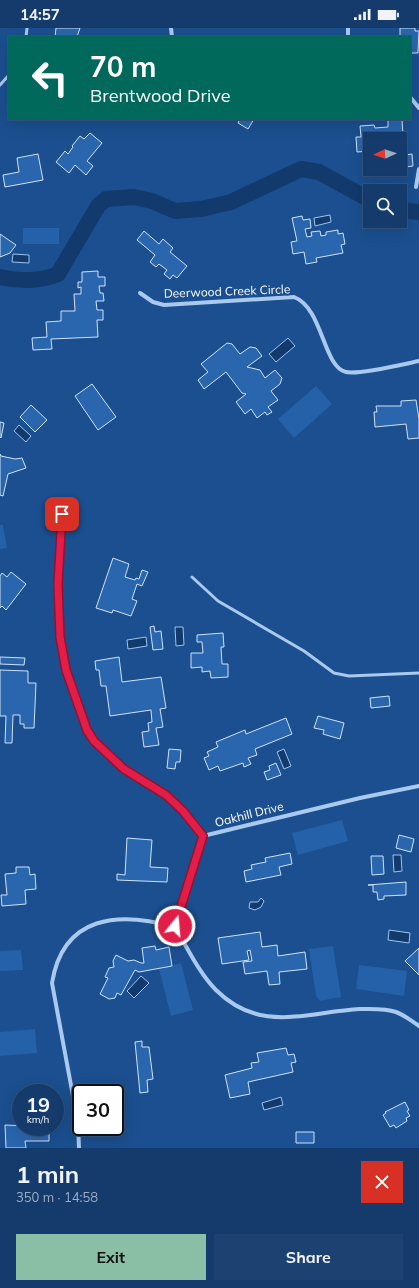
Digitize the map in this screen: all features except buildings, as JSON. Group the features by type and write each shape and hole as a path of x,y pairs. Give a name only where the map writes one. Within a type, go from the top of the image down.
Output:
{"street":[{"path":"411,98 419,108"},
{"path":"416,188 419,169"},
{"name":"Deerwood Creek Circle","path":"140,293 156,304 164,305 294,297 304,303 309,310 323,337 333,362 341,370 346,372 357,372 419,361"},
{"path":"62,500 58,584 60,637 66,670 87,730 94,741 124,769 166,795 183,811 203,836"},
{"name":"Oakhill Drive","path":"175,926 203,836 360,798 419,786"},
{"path":"79,1148 78,1123 52,983 54,968 65,945 87,928 102,921 130,918 153,920 175,926 200,969 215,990 242,1010 254,1015 294,1017 372,1009 395,1011 419,1026"}],"lane":[{"path":"0,85 8,76"},
{"path":"192,577 218,601 304,651 334,673 349,676 419,673"}],"shaded area":[{"path":"330,215 331,222 315,226 314,218"},
{"path":"23,228 59,228 59,244 23,244"},
{"path":"13,254 29,255 29,263 12,262"},
{"path":"288,338 295,346 276,362 269,354"},
{"path":"316,386 332,404 294,438 278,419"},
{"path":"19,425 31,436 26,442 14,431"},
{"path":"0,525 3,525 7,548 0,549"},
{"path":"175,627 183,627 184,645 176,646"},
{"path":"146,637 147,646 128,649 127,640"},
{"path":"284,749 291,766 284,769 277,752"},
{"path":"342,820 348,841 298,855 292,833"},
{"path":"393,855 401,855 402,871 394,872"},
{"path":"261,898 264,901 261,907 255,910 249,908 250,902 258,902"},
{"path":"389,930 410,933 409,943 388,940"},
{"path":"333,946 341,997 320,1001 316,996 309,949"},
{"path":"21,950 23,970 0,971 0,951"},
{"path":"181,963 193,1010 171,1016 159,969"},
{"path":"359,965 407,971 404,996 356,989"},
{"path":"141,976 149,983 134,998 127,991"},
{"path":"35,1029 37,1053 0,1056 0,1032"},
{"path":"281,1097 283,1105 264,1110 262,1103"}],"waterway":[{"path":"0,277 37,280 58,274 98,206 106,199 134,197 152,201 175,211 201,209 231,202 301,169 319,172 363,196"},
{"path":"407,211 419,212"}],"route":[{"path":"62,514 58,584 60,637 66,670 87,730 94,741 124,769 166,795 183,811 203,836 175,926"}]}
